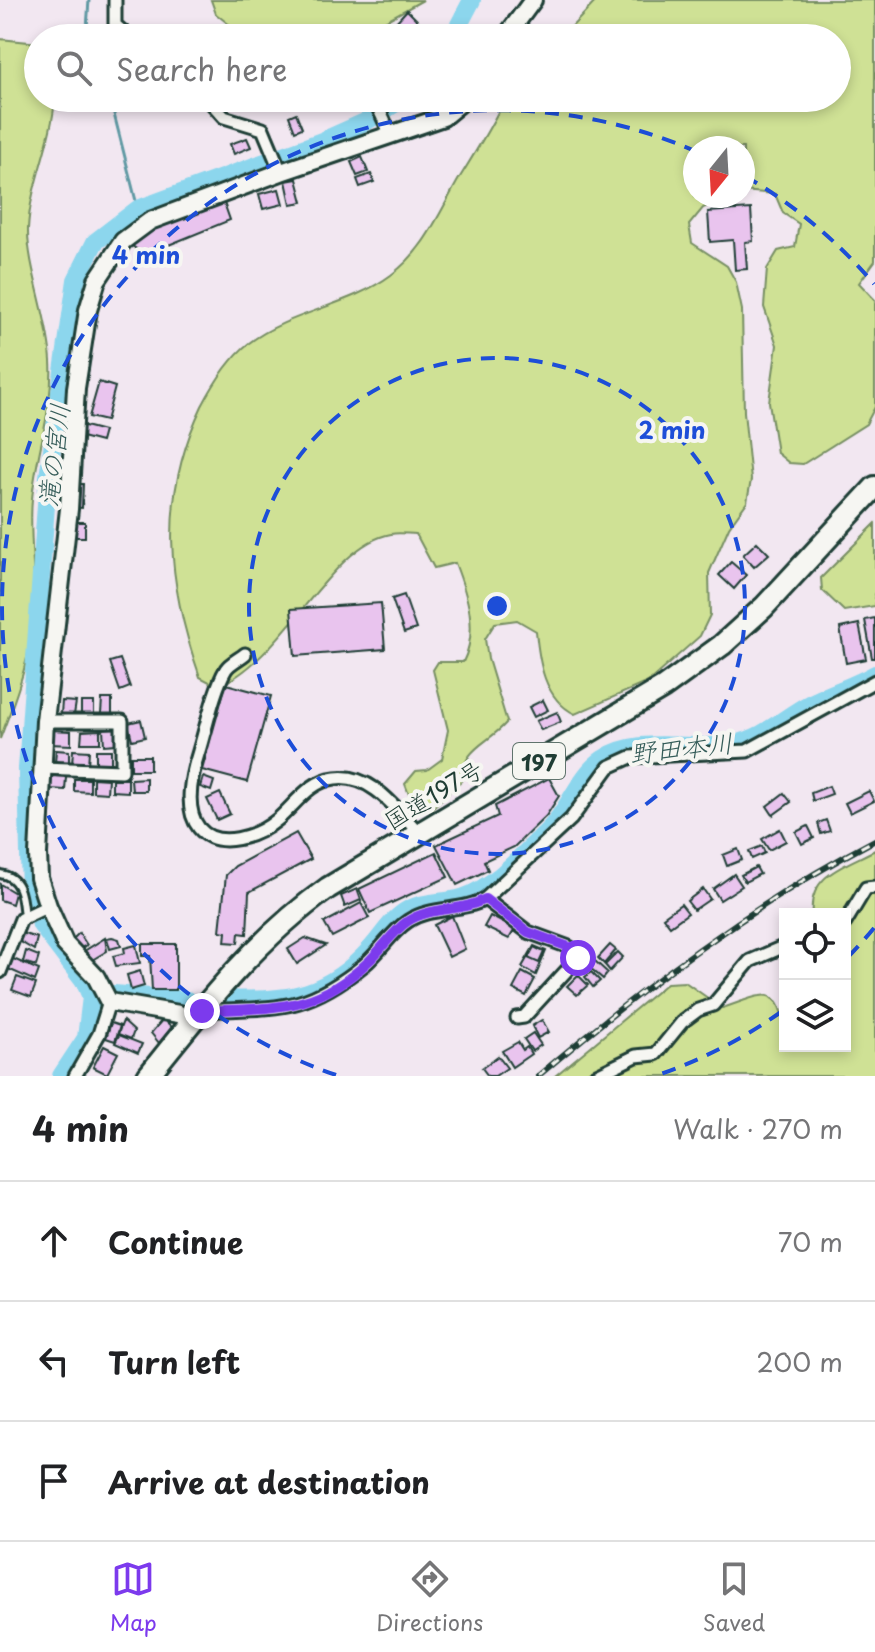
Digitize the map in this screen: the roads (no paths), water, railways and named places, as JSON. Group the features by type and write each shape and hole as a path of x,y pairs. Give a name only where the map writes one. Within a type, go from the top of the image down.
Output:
{"highway":[{"name":"国道197号","path":"148,1076 248,954 292,913 419,833 664,687 722,645 764,607 875,487"}],"main road":[{"path":"515,24 533,0"},
{"path":"198,1016 109,1002 96,977 65,944 46,907 39,878 45,721 69,509 76,388 88,310 97,280 123,241 150,221 388,129 443,117 449,112"}],"street":[{"path":"115,0 115,24"},
{"path":"220,112 224,117 263,129 280,170"},
{"path":"380,112 388,129"},
{"path":"245,654 227,668 198,753 191,800 199,828 211,838 224,841 253,834 276,820 319,783 335,778 366,783 419,833"},
{"path":"198,1016 298,1005 323,996 368,962 409,921 426,914 472,907 485,899 571,819 609,767 631,757 747,751 875,681"},
{"path":"42,768 122,771 122,721 45,721"},
{"path":"851,913 866,888 875,887"},
{"path":"485,899 528,932 569,947 578,958 524,1017 517,1018"},
{"path":"0,972 25,916 46,907"},
{"path":"595,1076 636,1056 656,1054 682,1022 698,1010 713,1005 750,961 779,949"},
{"path":"75,1076 99,1034 109,1002"}],"lane":[{"path":"0,874 7,875 21,889 25,916"}],"waterway":[{"path":"87,24 89,0"},
{"name":"滝の宮川","path":"459,24 472,0"},
{"path":"114,112 138,209"},
{"name":"滝の宮川","path":"61,1076 86,1038 91,997 85,983 41,925 30,895 27,769 48,477 76,280 95,242 138,209 322,141 381,112"},
{"name":"野田本川","path":"229,999 289,997 323,986 355,964 409,909 462,898 486,886 556,822 580,783 603,759 633,747 718,746 745,741 809,704 875,674"},
{"name":"野田本川","path":"91,997 114,994 187,1000"}],"railway":[{"path":"538,1076 659,979 742,919 875,840"}]}
